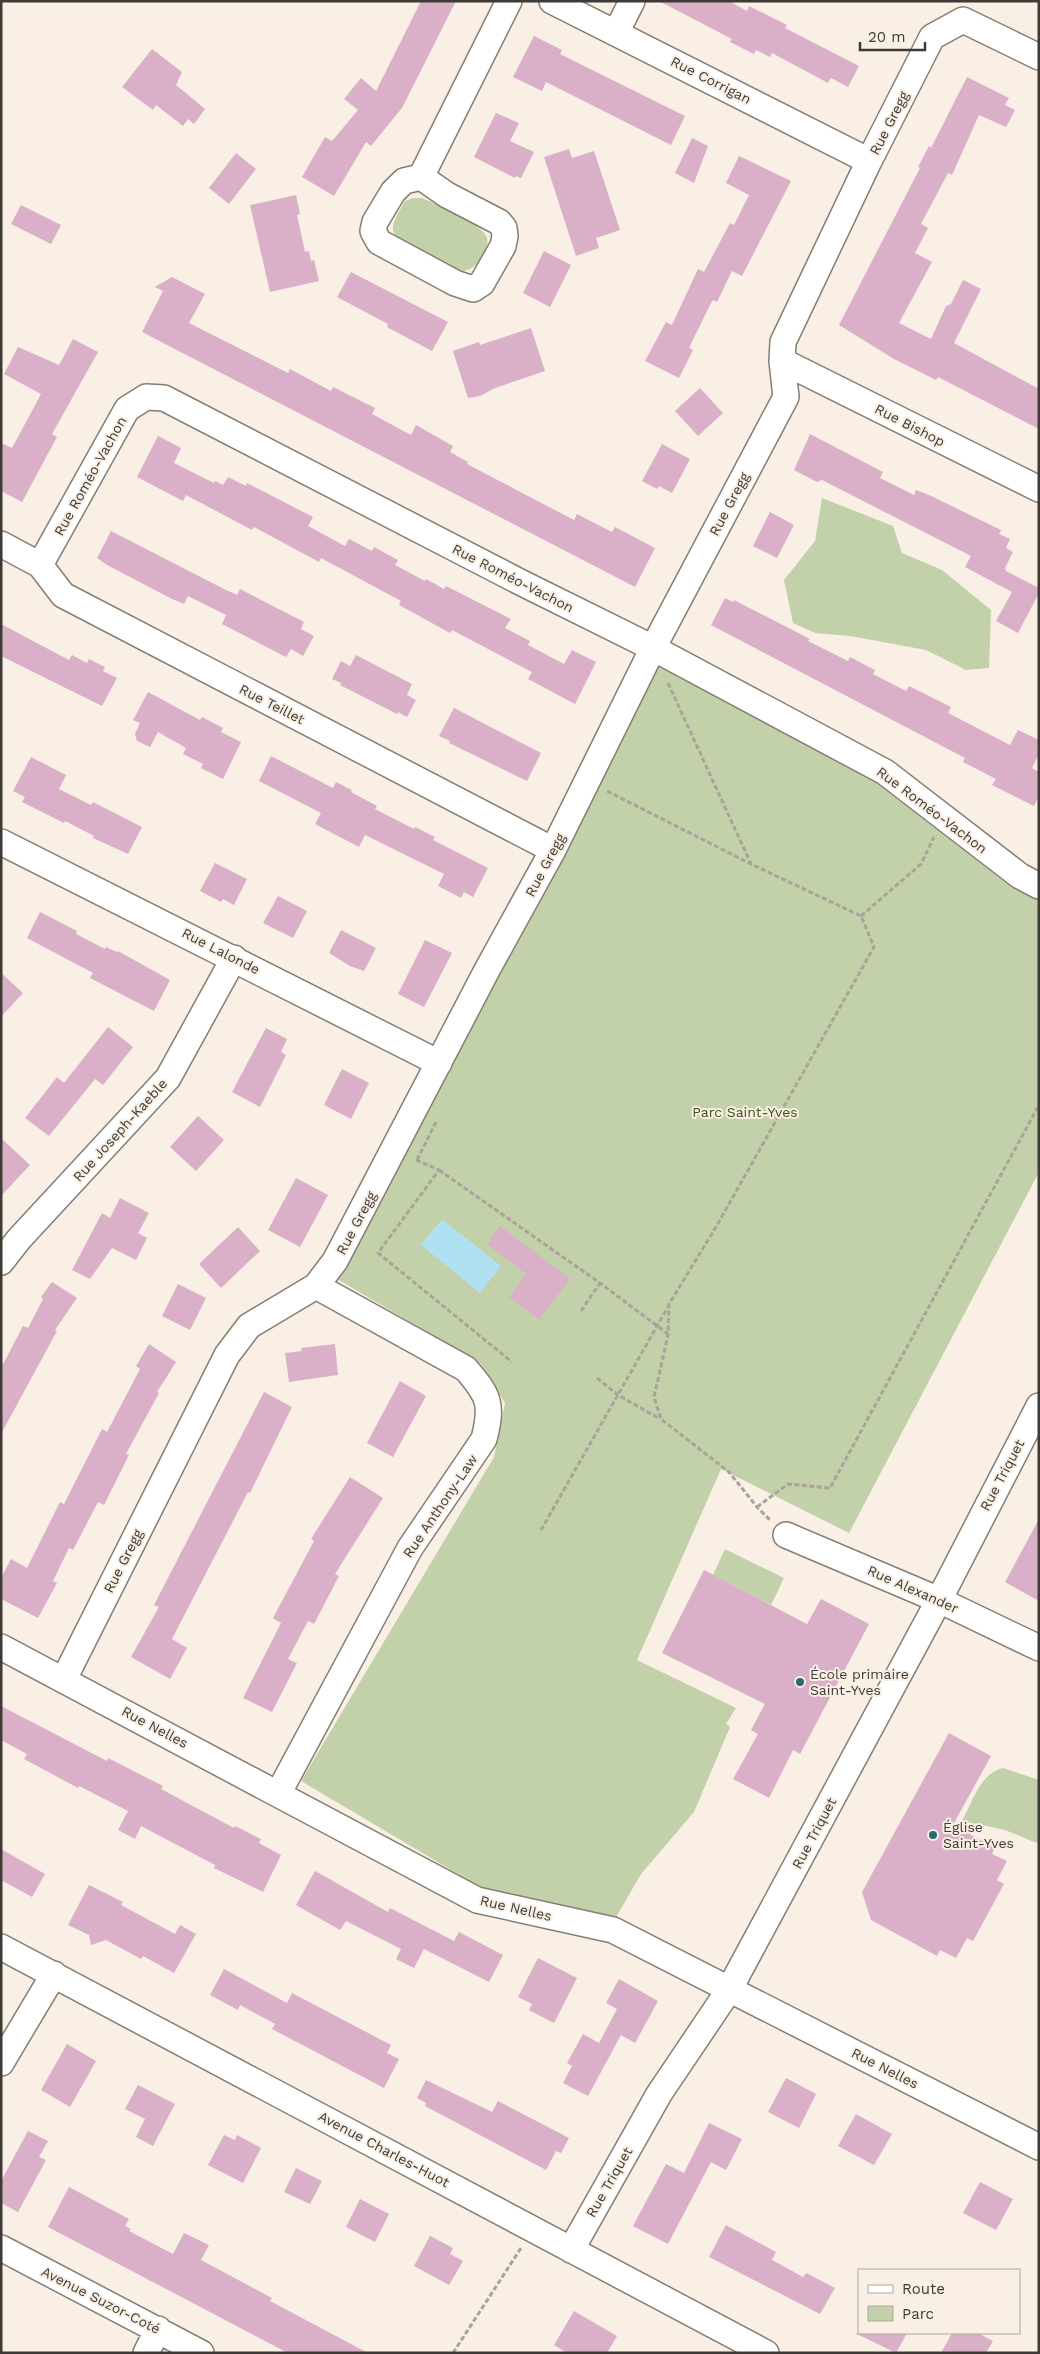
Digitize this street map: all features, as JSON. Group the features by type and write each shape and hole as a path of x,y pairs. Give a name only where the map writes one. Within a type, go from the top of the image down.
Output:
{"street":[{"path":"421,177 509,1"},
{"name":"Rue Corrigan","path":"552,1 869,161"},
{"path":"616,33 632,1"},
{"name":"Rue Gregg","path":"64,1679 227,1355 249,1326 316,1286 336,1261 589,781 653,648 786,397 782,361 783,342 869,161 932,37 963,20 1039,58"},
{"path":"421,177 447,195 499,222 504,228 506,236 502,246 482,283 473,289 455,283 379,242 373,231 375,222 392,192 404,181 421,177"},
{"name":"Rue Bishop","path":"782,361 1039,489"},
{"name":"Rue Roméo-Vachon","path":"40,565 126,409 146,397 164,398 520,582 653,648 885,772 1020,876 1039,886"},
{"name":"Rue Teillet","path":"1,544 40,565 63,595 553,850"},
{"name":"Rue Lalonde","path":"5,851 234,958 439,1063"},
{"name":"Rue Joseph-Kaeble","path":"1,1262 19,1239 168,1078 234,958"},
{"name":"Rue Anthony-Law","path":"278,1794 410,1548 484,1439 490,1418 488,1399 466,1369 316,1286"},
{"name":"Rue Triquet","path":"570,2250 659,2094 730,1990 939,1600 1039,1406"},
{"name":"Rue Alexander","path":"786,1535 939,1600 1039,1648"},
{"name":"Rue Nelles","path":"1,1647 478,1900 613,1930 1039,2147"},
{"name":"Avenue Charles-Huot","path":"1,1947 766,2353"},
{"path":"1,2064 54,1974"},
{"name":"Avenue Suzor-Coté","path":"1,2248 201,2353"},
{"path":"146,2353 158,2330"}],"path":[{"path":"653,648 751,864"},
{"path":"541,1530 618,1395 655,1325 720,1218 874,947 861,916 751,864 589,781"},
{"path":"861,916 921,864 944,817"},
{"path":"757,1507 788,1484 830,1488 1039,1105"},
{"path":"391,1155 417,1160 439,1170 600,1283 668,1335"},
{"path":"439,1170 378,1253 512,1362"},
{"path":"581,1311 600,1283"},
{"path":"660,1419 654,1397 668,1335 669,1304"},
{"path":"597,1378 618,1395 660,1419 729,1472 757,1507 786,1535"},
{"path":"453,2353 533,2229"}],"green space":[{"path":"413,198 422,198 448,210 477,226 483,232 487,238 487,245 480,260 475,265 470,269 458,272 421,254 396,236 393,230 395,219 405,201"},
{"path":"822,498 893,526 902,553 942,570 991,610 989,668 966,670 926,650 850,636 815,633 793,623 784,580 815,541"},
{"name":"Parc Saint-Yves","path":"657,656 861,761 1039,897 1039,1172 849,1533 721,1469 637,1660 736,1708 726,1724 730,1727 694,1812 641,1874 615,1919 485,1890 301,1781 494,1457 505,1403 481,1364 334,1277"},
{"path":"725,1549 784,1578 771,1605 713,1575"},
{"path":"1003,1768 1039,1780 1039,1844 1005,1830 962,1821 983,1782 995,1771"}],"water":[{"path":"442,1219 501,1266 480,1293 421,1245"}],"building":[{"path":"421,1 456,1 402,108 371,146 366,142 334,196 302,177 325,137 332,141 358,110 344,99 361,78 376,91"},
{"path":"659,1 729,1 747,11 749,6 787,25 785,28 859,66 848,87 831,78 828,83 772,53 770,57 756,50 754,54 730,42 732,39"},
{"path":"534,36 562,50 560,54 685,116 671,145 546,82 542,91 513,77"},
{"path":"152,49 182,72 176,85 205,109 194,124 188,119 183,126 156,105 153,110 122,87"},
{"path":"967,77 1009,98 1005,105 1015,110 1006,127 979,115 952,175 948,173 921,224 928,228 915,253 932,262 899,323 931,339 946,306 951,304 963,280 981,289 954,343 1039,389 1039,429 938,377 936,380 894,359 839,325 920,168 918,167 929,146 931,148"},
{"path":"496,113 519,123 510,141 534,152 521,178 516,176 515,178 474,157"},
{"path":"692,138 708,146 694,183 675,173"},
{"path":"569,149 572,158 594,151 620,230 596,238 599,248 576,256 544,157"},
{"path":"236,153 256,169 229,204 209,188"},
{"path":"739,156 791,181 742,276 732,271 717,302 713,300 689,348 693,350 679,378 645,361 666,322 672,325 698,269 704,272 730,223 734,225 749,195 726,183"},
{"path":"296,195 300,214 297,215 305,252 309,251 311,261 314,260 319,281 270,292 250,205"},
{"path":"21,205 61,225 51,244 11,224"},
{"path":"544,251 571,265 550,307 523,293"},
{"path":"351,272 448,322 432,351 387,327 388,324 337,297"},
{"path":"172,277 205,294 189,323 288,373 290,369 331,391 333,387 375,408 372,414 411,435 416,425 453,446 450,452 468,462 467,464 574,520 577,514 612,532 615,527 655,548 635,587 142,332 163,291 155,287"},
{"path":"531,328 545,371 495,388 480,396 468,398 453,351 479,342 480,345"},
{"path":"73,339 98,352 52,434 57,437 22,502 1,491 1,443 12,448 41,394 4,374 18,347 59,365"},
{"path":"700,388 723,413 698,436 675,411"},
{"path":"810,434 883,472 880,478 914,495 916,490 929,495 1001,530 999,534 1010,539 1006,548 1013,552 1005,568 1006,571 1039,588 1039,593 1018,633 996,621 1012,592 965,567 971,556 822,480 817,482 794,470"},
{"path":"158,436 181,448 174,463 214,483 215,481 223,485 228,477 246,486 247,483 313,517 308,526 345,546 349,539 372,551 374,547 398,560 395,565 425,581 426,579 444,589 446,586 511,619 505,628 530,641 528,645 564,664 572,650 596,662 575,704 528,679 532,672 452,630 450,633 399,605 401,601 321,558 319,562 254,527 252,530 186,495 183,501 137,477"},
{"path":"662,444 690,459 672,493 659,486 657,489 642,481"},
{"path":"770,512 794,525 777,558 753,546"},
{"path":"111,531 224,589 237,595 240,589 304,622 301,629 314,636 303,656 291,649 286,657 222,624 226,615 188,596 184,604 172,599 107,565 97,558"},
{"path":"725,598 733,602 734,600 848,661 850,657 875,670 873,674 906,691 909,686 951,707 948,713 1010,745 1018,730 1039,740 1039,754 1032,768 1039,772 1039,796 1034,806 992,785 996,779 963,762 965,758 711,625"},
{"path":"1,624 69,660 72,655 87,663 89,659 105,667 103,671 117,678 102,706 1,656"},
{"path":"356,655 412,684 407,695 416,700 407,717 398,712 397,714 332,679 341,661 350,666"},
{"path":"148,692 200,720 202,717 223,728 221,732 241,742 223,779 201,768 203,764 183,754 186,748 158,732 150,747 137,741 135,734 140,723 133,720"},
{"path":"454,708 541,753 527,781 449,743 450,741 439,736"},
{"path":"271,756 333,788 336,782 352,790 351,792 377,806 375,809 414,829 415,827 435,837 433,840 488,868 473,897 464,892 461,898 438,886 444,874 365,835 359,847 315,824 321,813 259,781"},
{"path":"31,757 66,775 59,789 91,805 93,802 142,827 128,854 93,838 94,836 65,821 64,823 22,802 25,797 13,791"},
{"path":"215,863 247,879 234,905 223,899 221,902 200,891"},
{"path":"278,896 307,911 293,938 263,923"},
{"path":"40,912 77,931 76,934 105,949 106,947 118,951 170,980 154,1011 90,978 93,973 27,938"},
{"path":"341,930 376,948 364,971 350,966 329,953"},
{"path":"425,940 452,953 424,1007 398,994"},
{"path":"1,973 23,993 1,1017"},
{"path":"108,1027 133,1047 103,1085 95,1079 49,1136 25,1118 57,1077 64,1083"},
{"path":"266,1028 287,1039 281,1052 286,1055 260,1107 232,1092"},
{"path":"342,1069 369,1083 351,1119 324,1105"},
{"path":"198,1116 224,1140 196,1171 170,1147"},
{"path":"1,1138 30,1165 1,1196"},
{"path":"296,1178 328,1195 300,1247 268,1230"},
{"path":"120,1198 149,1213 138,1233 147,1238 136,1260 112,1248 90,1279 72,1270 102,1213 110,1218"},
{"path":"500,1226 570,1279 539,1320 509,1297 526,1274 487,1244"},
{"path":"238,1227 260,1251 221,1288 199,1264"},
{"path":"52,1282 77,1298 55,1330 57,1331 1,1434 1,1368 23,1326 28,1328 43,1299 41,1297"},
{"path":"178,1284 206,1298 190,1330 162,1316"},
{"path":"149,1344 176,1362 157,1392 159,1393 126,1454 129,1455 104,1505 98,1502 73,1550 69,1548 53,1581 57,1583 38,1618 1,1599 1,1578 11,1559 27,1568 60,1502 64,1504 102,1429 107,1432 140,1369 136,1366"},
{"path":"335,1344 338,1375 289,1382 285,1353 302,1351 301,1348"},
{"path":"400,1381 426,1396 393,1457 367,1443"},
{"path":"264,1392 292,1407 250,1493 248,1492 172,1639 187,1648 170,1679 131,1657 159,1607 154,1605"},
{"path":"350,1477 383,1498 335,1574 339,1576 314,1624 308,1621 288,1659 297,1663 272,1712 243,1698 281,1623 273,1618 314,1541 311,1539"},
{"path":"1039,1519 1039,1601 1005,1582"},
{"name":"École primaire Saint-Yves","path":"704,1570 807,1624 821,1599 869,1624 800,1754 793,1750 769,1798 733,1779 758,1734 751,1730 765,1704 662,1653"},
{"path":"1,1706 107,1761 108,1758 163,1786 161,1789 234,1828 235,1826 261,1839 259,1843 281,1855 263,1892 214,1868 215,1865 141,1826 135,1839 118,1830 128,1811 79,1786 78,1788 24,1759 27,1754 1,1740"},
{"name":"Église Saint-Yves","path":"949,1733 991,1756 953,1825 995,1848 992,1854 1007,1861 997,1880 1004,1884 973,1941 967,1938 956,1958 940,1950 937,1956 871,1920 862,1892"},
{"path":"1,1849 45,1874 32,1897 1,1880"},
{"path":"315,1871 388,1912 390,1908 454,1941 459,1932 503,1955 489,1982 424,1949 414,1968 396,1959 401,1949 346,1921 340,1930 296,1905"},
{"path":"89,1885 123,1902 121,1905 175,1934 180,1925 196,1934 174,1973 143,1956 141,1959 106,1940 91,1945 89,1935 68,1925"},
{"path":"538,1958 577,1978 554,2023 529,2010 532,2004 518,1997"},
{"path":"224,1969 287,2003 292,1993 391,2045 387,2053 399,2059 384,2088 272,2029 275,2024 240,2005 238,2010 210,1995"},
{"path":"619,1979 658,2001 635,2043 621,2035 588,2096 563,2083 572,2066 567,2063 583,2034 599,2043 617,2009 606,2003"},
{"path":"67,2044 96,2061 70,2107 41,2090"},
{"path":"786,2078 816,2094 799,2128 768,2112"},
{"path":"426,2080 492,2112 498,2101 569,2138 561,2153 556,2151 546,2170 425,2106 426,2103 417,2098"},
{"path":"138,2085 175,2104 153,2146 136,2137 145,2119 125,2109"},
{"path":"856,2114 892,2134 874,2165 838,2146"},
{"path":"709,2123 742,2139 726,2170 711,2162 668,2244 633,2226 666,2164 684,2173"},
{"path":"28,2131 48,2141 39,2157 46,2160 18,2212 1,2203 1,2181"},
{"path":"224,2135 235,2140 237,2135 261,2148 243,2183 208,2165"},
{"path":"296,2168 322,2181 310,2204 284,2192"},
{"path":"980,2182 1013,2199 996,2230 963,2213"},
{"path":"69,2187 129,2219 125,2226 131,2229 129,2231 173,2254 184,2233 209,2245 201,2260 272,2298 270,2301 368,2353 288,2353 48,2227"},
{"path":"360,2199 389,2214 375,2242 346,2227"},
{"path":"726,2225 776,2252 772,2260 803,2277 806,2273 835,2288 820,2314 709,2257"},
{"path":"430,2236 453,2248 450,2254 463,2261 449,2285 414,2266"},
{"path":"574,2311 617,2336 607,2353 567,2353 554,2345"},
{"path":"855,2333 906,2334 896,2353"},
{"path":"951,2334 980,2334 993,2341 986,2353 941,2353"}],"place":[{"name":"École primaire Saint-Yves","path":"800,1682"},
{"name":"Église Saint-Yves","path":"933,1835"}]}
